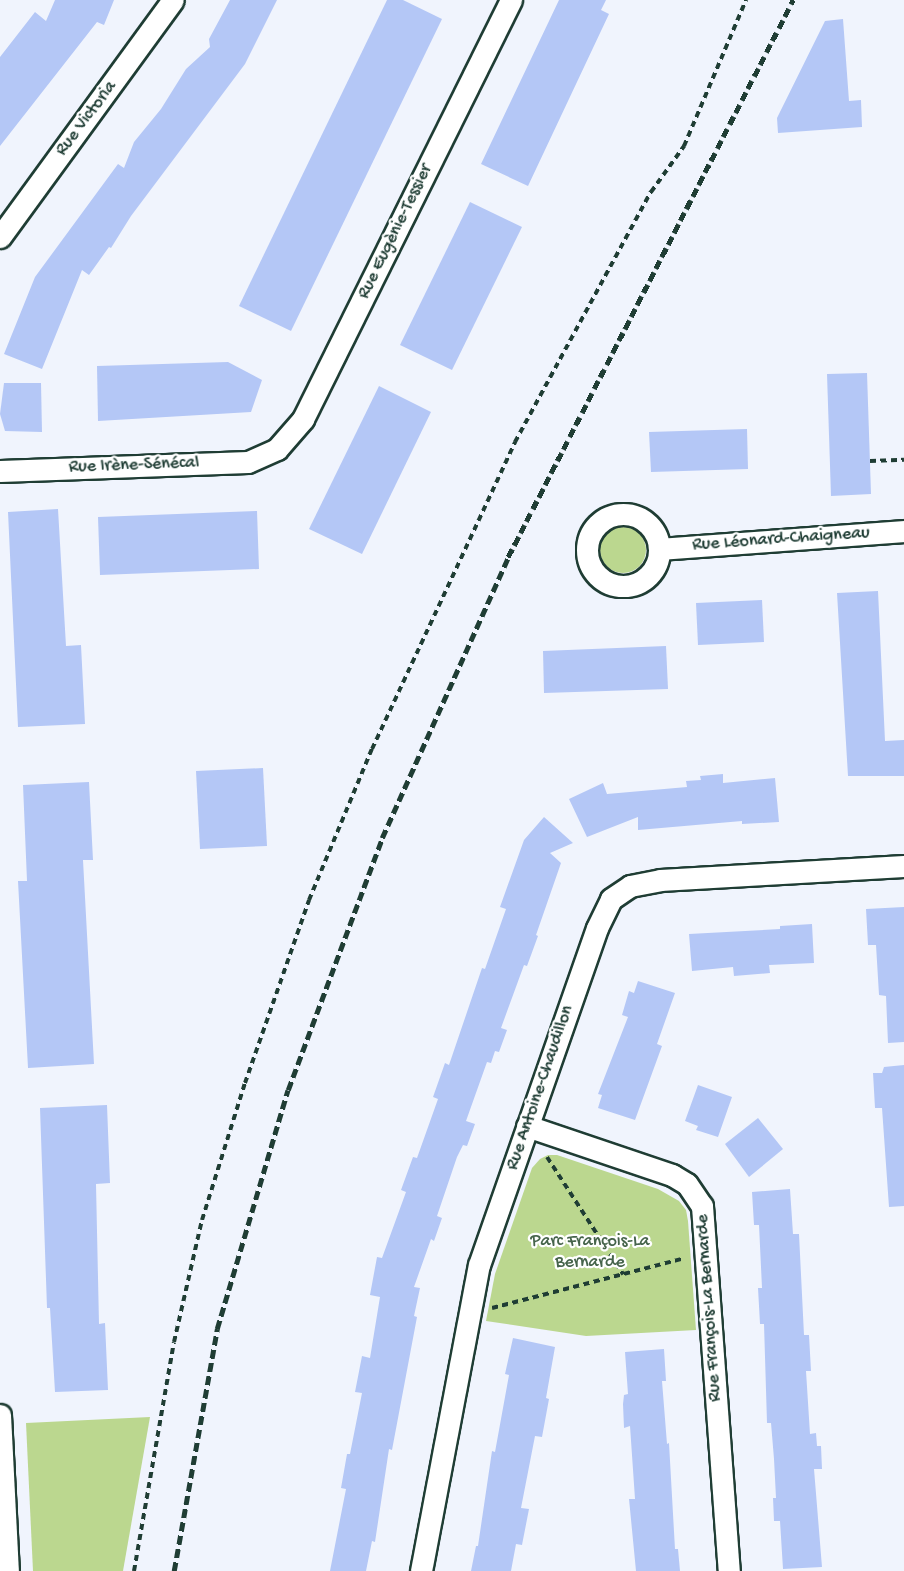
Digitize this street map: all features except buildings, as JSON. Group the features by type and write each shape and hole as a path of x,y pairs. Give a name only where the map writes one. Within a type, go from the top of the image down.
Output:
{"street":[{"name":"Rue Victoria","path":"0,237 173,0"},
{"name":"Rue Eugènie-Tessier","path":"268,455 291,436 303,419 512,0"},
{"name":"Rue Irène-Sénécal","path":"0,471 248,462 268,455"},
{"name":"Rue Léonard-Chaigneau","path":"659,549 904,531"},
{"name":"Rue Antoine-Chaudillon","path":"421,1571 478,1265 597,928 608,904 630,886 660,880 904,866"},
{"name":"Rue François-La Bernarde","path":"527,1126 672,1175 687,1184 702,1206 708,1252 729,1571"},
{"path":"0,1415 8,1571"}],"path":[{"path":"134,1571 174,1342 202,1220 245,1083 309,900 387,716 515,442 651,192 684,146 746,0"},
{"path":"870,461 904,460"},
{"path":"527,1126 623,1275"},
{"path":"468,1315 708,1252"}],"green space":[{"path":"628,527 640,533 645,541 645,559 640,567 632,572 618,573 606,567 601,559 600,545 606,533 614,528"},
{"name":"Parc François-La Bernarde","path":"548,1155 557,1155 658,1189 679,1201 686,1210 688,1221 696,1330 586,1336 486,1321 495,1274 532,1168 540,1159"},
{"path":"150,1417 123,1571 33,1571 26,1423"}],"railway":[{"path":"174,1571 217,1329 288,1090 382,838 508,557 793,0"}]}
